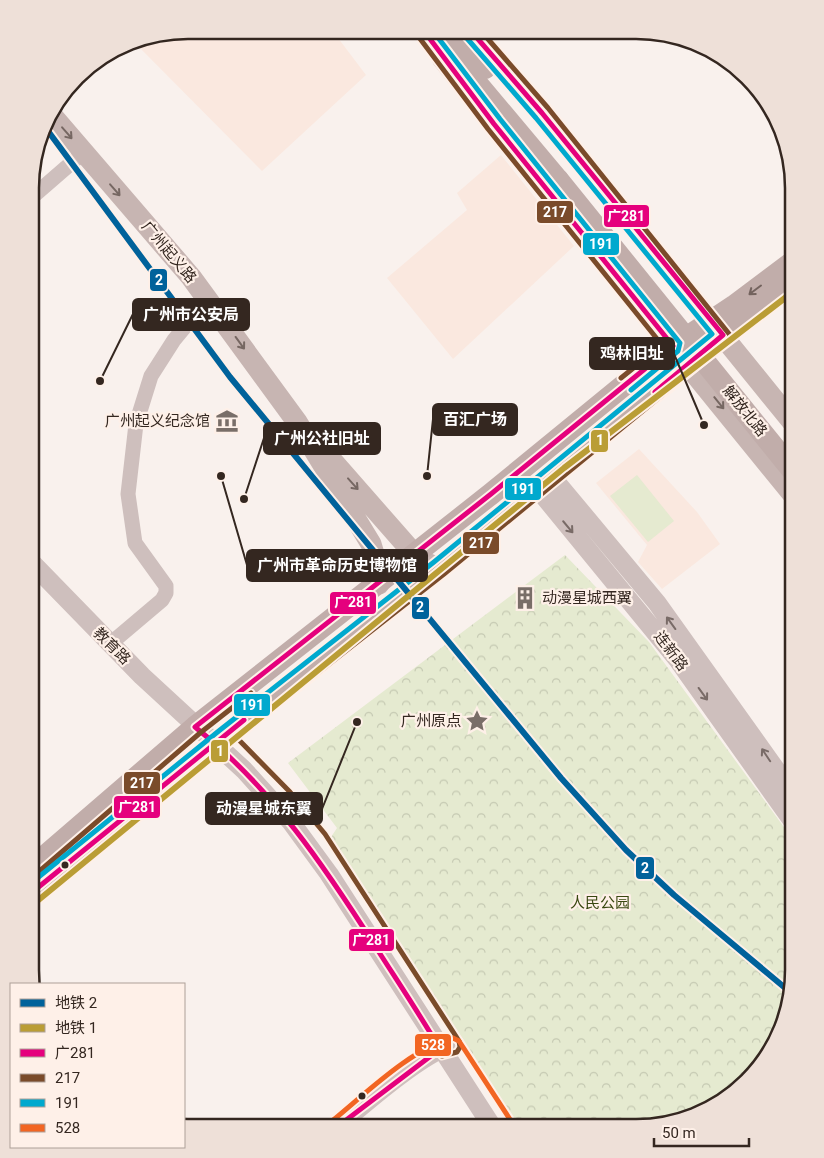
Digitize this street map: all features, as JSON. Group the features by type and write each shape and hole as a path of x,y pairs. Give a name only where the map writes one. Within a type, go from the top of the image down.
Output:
{"main road":[{"path":"430,39 494,124 673,346"},
{"path":"440,39 564,175 705,343 785,416"},
{"path":"462,39 564,175"},
{"path":"478,39 542,113 705,343 785,481"},
{"name":"广州起义路","path":"56,120 208,299 297,422 371,544 380,574 379,584"},
{"path":"39,887 221,739 545,483 705,343 785,269"},
{"path":"39,861 195,728 379,584 673,346 705,343 785,288"},
{"path":"673,346 705,343"},
{"name":"解放北路","path":"705,343 785,438"},
{"name":"解放北路","path":"705,343 785,459"},
{"name":"广州起义路","path":"297,422 415,555 424,562 439,568"}],"street":[{"path":"39,191 84,152"},
{"path":"110,644 162,600 166,593 166,586 135,543 128,494 136,424 151,376 174,340 208,299"},
{"name":"连新路","path":"545,483 657,604 785,782"},
{"name":"连新路","path":"545,483 673,653 785,810"},
{"name":"教育路","path":"39,570 195,728 221,739 305,839 446,1050"},
{"path":"348,1119 446,1050"},
{"path":"360,1119 446,1050"},
{"path":"446,1050 488,1119"},
{"path":"446,1050 500,1119"}],"shaded area":[{"path":"188,39 339,39 366,75 262,171 139,47 169,40"},
{"path":"501,155 574,246 453,359 387,278 467,210 457,193"},
{"path":"639,449 697,512 720,544 662,589 638,562 647,545 596,483"}],"green space":[{"path":"637,475 674,521 648,542 610,496"},
{"name":"人民公园","path":"565,555 649,642 785,829 785,980 777,1018 770,1036 760,1053 734,1082 719,1094 702,1104 684,1111 646,1119 513,1119 327,843 337,828 288,763"}],"metro line":[{"name":"2","path":"49,133 230,377 561,778 626,850 674,895 784,987"},
{"name":"1","path":"39,900 564,468 785,298"}],"transit line":[{"name":"217","path":"420,39 488,129 662,345 621,378"},
{"name":"广281","path":"348,1119 440,1049 357,918 295,830 249,776 195,727 491,494 673,346 494,124 430,39"},
{"name":"191","path":"439,39 500,119 680,343 678,351 631,390"},
{"name":"191","path":"39,877 220,730 434,562 712,334 536,118 468,39"},
{"name":"广281","path":"478,39 542,113 723,335 655,392"},
{"name":"217","path":"442,1056 457,1052 460,1047 459,1041 325,834 290,792 236,737 444,574 728,341 730,335 548,108 488,39"},
{"name":"217","path":"39,872 200,733 251,693"},
{"name":"广281","path":"39,887 244,720"},
{"name":"528","path":"334,1119 406,1061 438,1043 453,1038 459,1041 510,1119"}],"place":[{"name":"广州市公安局","path":"100,381"},
{"name":"广州起义纪念馆","path":"227,421"},
{"name":"鸡林旧址","path":"704,425"},
{"name":"广州市革命历史博物馆","path":"221,476"},
{"name":"百汇广场","path":"427,476"},
{"name":"广州公社旧址","path":"244,499"},
{"name":"动漫星城西翼","path":"525,598"},
{"name":"广州原点","path":"477,721"},
{"name":"动漫星城东翼","path":"357,722"}]}
